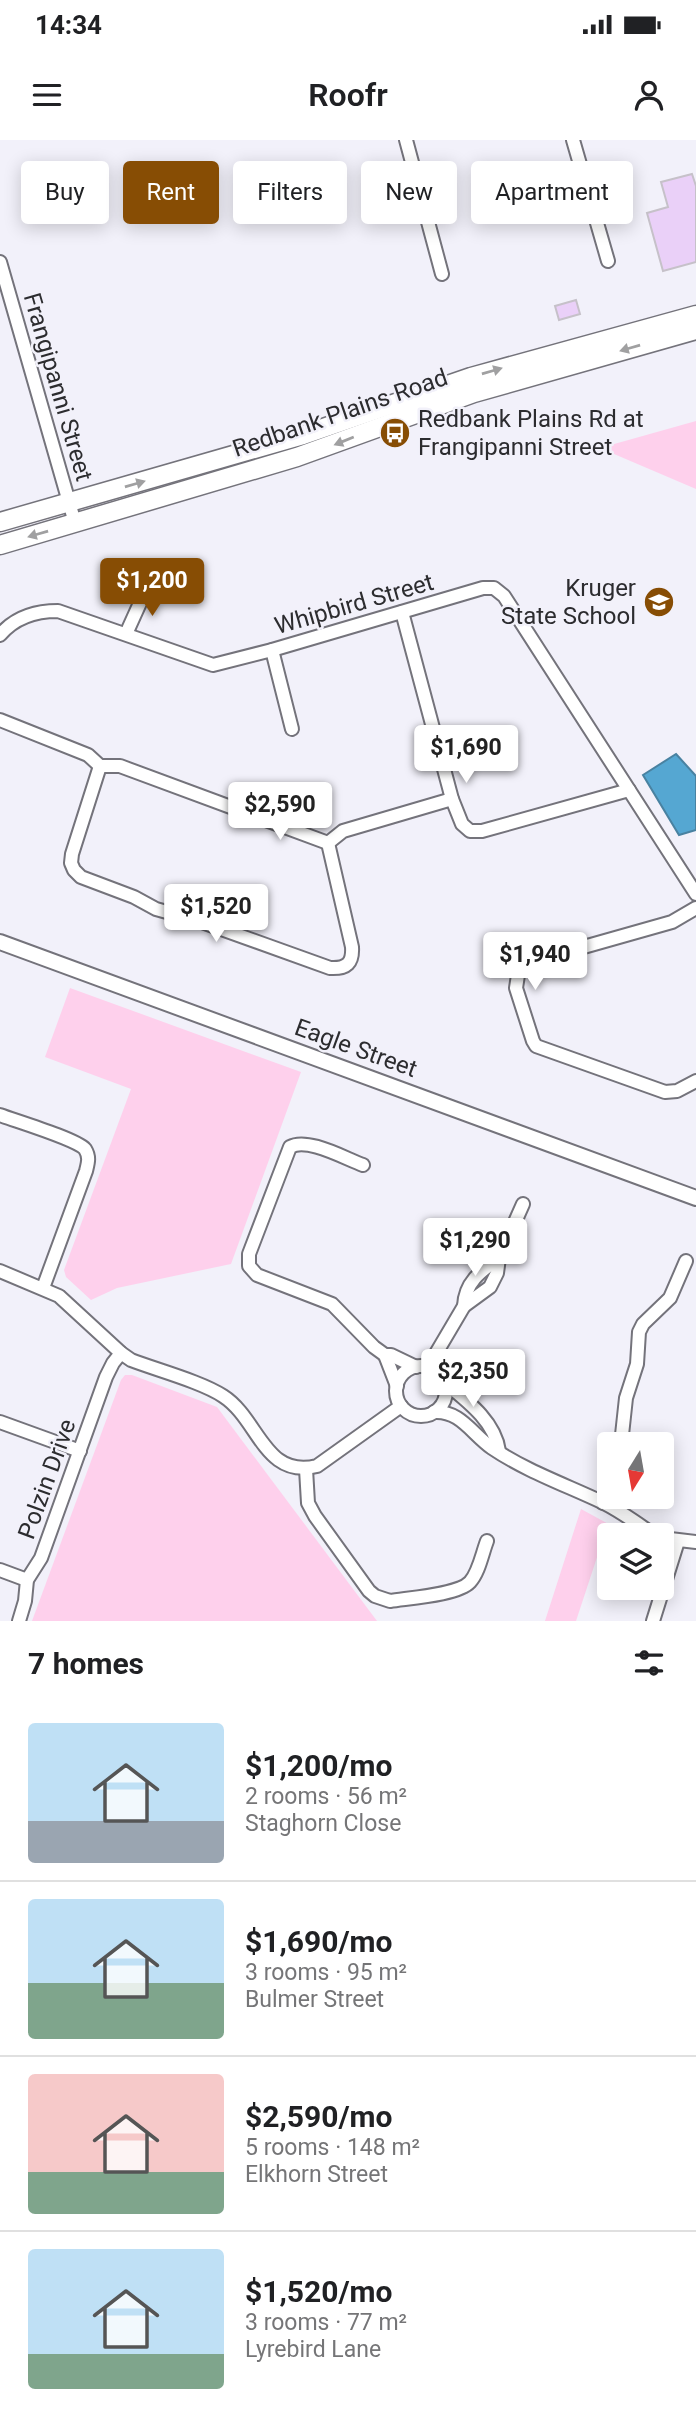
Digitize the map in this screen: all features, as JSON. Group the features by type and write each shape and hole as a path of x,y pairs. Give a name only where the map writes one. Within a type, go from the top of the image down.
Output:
{"main road":[{"name":"Redbank Plains Road","path":"0,522 303,435 471,377 696,314"},
{"name":"Redbank Plains Road","path":"0,545 329,447 452,399 696,330"}],"street":[{"path":"405,140 442,274"},
{"path":"573,140 608,261"},
{"name":"Frangipanni Street","path":"0,262 75,523"},
{"path":"126,634 140,603 151,587"},
{"name":"Whipbird Street","path":"0,635 13,623 27,616 50,611 73,615 213,665 487,587 494,588 504,597 629,790"},
{"path":"402,612 462,824 470,831 482,831 629,790 696,894"},
{"path":"272,650 292,729"},
{"path":"0,720 88,755 100,766 120,766 328,843"},
{"path":"100,766 72,854 71,863 81,877 134,897 167,914 199,921 330,968 341,968 347,965 352,956 352,947 328,843"},
{"path":"328,843 343,831 453,799"},
{"path":"696,908 672,922 527,963 518,975 516,988 536,1045 666,1093 677,1091 696,1081"},
{"name":"Eagle Street","path":"0,942 696,1198"},
{"path":"0,1115 77,1143 87,1153 86,1171 43,1288"},
{"path":"363,1165 309,1144 295,1144 290,1147 248,1260 252,1271 332,1304 367,1342 385,1355 438,1373 488,1424 499,1451"},
{"path":"397,1386 402,1375 422,1367 464,1306 490,1287 497,1273 499,1258 523,1204"},
{"path":"622,1432 626,1398 636,1364 639,1332 642,1324 670,1298 686,1261"},
{"path":"0,1271 43,1288 66,1302 131,1360 222,1395 238,1410 275,1458 285,1464 306,1469 326,1461 401,1406"},
{"name":"Polzin Drive","path":"19,1621 27,1580 41,1558 106,1377 121,1353"},
{"path":"385,1355 397,1386 401,1406 416,1415 450,1413 499,1451 532,1472 597,1500"},
{"path":"434,1412 444,1399 444,1382"},
{"path":"0,1422 80,1451"},
{"path":"306,1469 308,1503 315,1516 369,1591 382,1599 390,1601 457,1589 469,1583 487,1541"},
{"path":"613,1509 635,1523"},
{"path":"674,1541 696,1542"},
{"path":"653,1621 678,1542"},
{"path":"0,1570 27,1580"}],"shaded area":[{"path":"696,421 696,489 600,448"},
{"path":"70,988 301,1072 231,1264 117,1288 91,1300 66,1277 64,1270 131,1089 45,1057"},
{"path":"125,1375 132,1375 217,1407 377,1621 32,1621"},
{"path":"581,1509 607,1523 597,1523 597,1557 576,1621 545,1621"}],"water":[{"path":"676,754 696,776 696,830 679,835 643,775"}],"building":[{"path":"692,174 696,186 696,262 663,271 647,213 668,207 661,182"},
{"path":"576,300 580,314 559,320 555,306"}],"place":[{"name":"Redbank Plains Rd at Frangipanni Street","path":"395,433"},
{"name":"Kruger State School","path":"659,602"}]}
